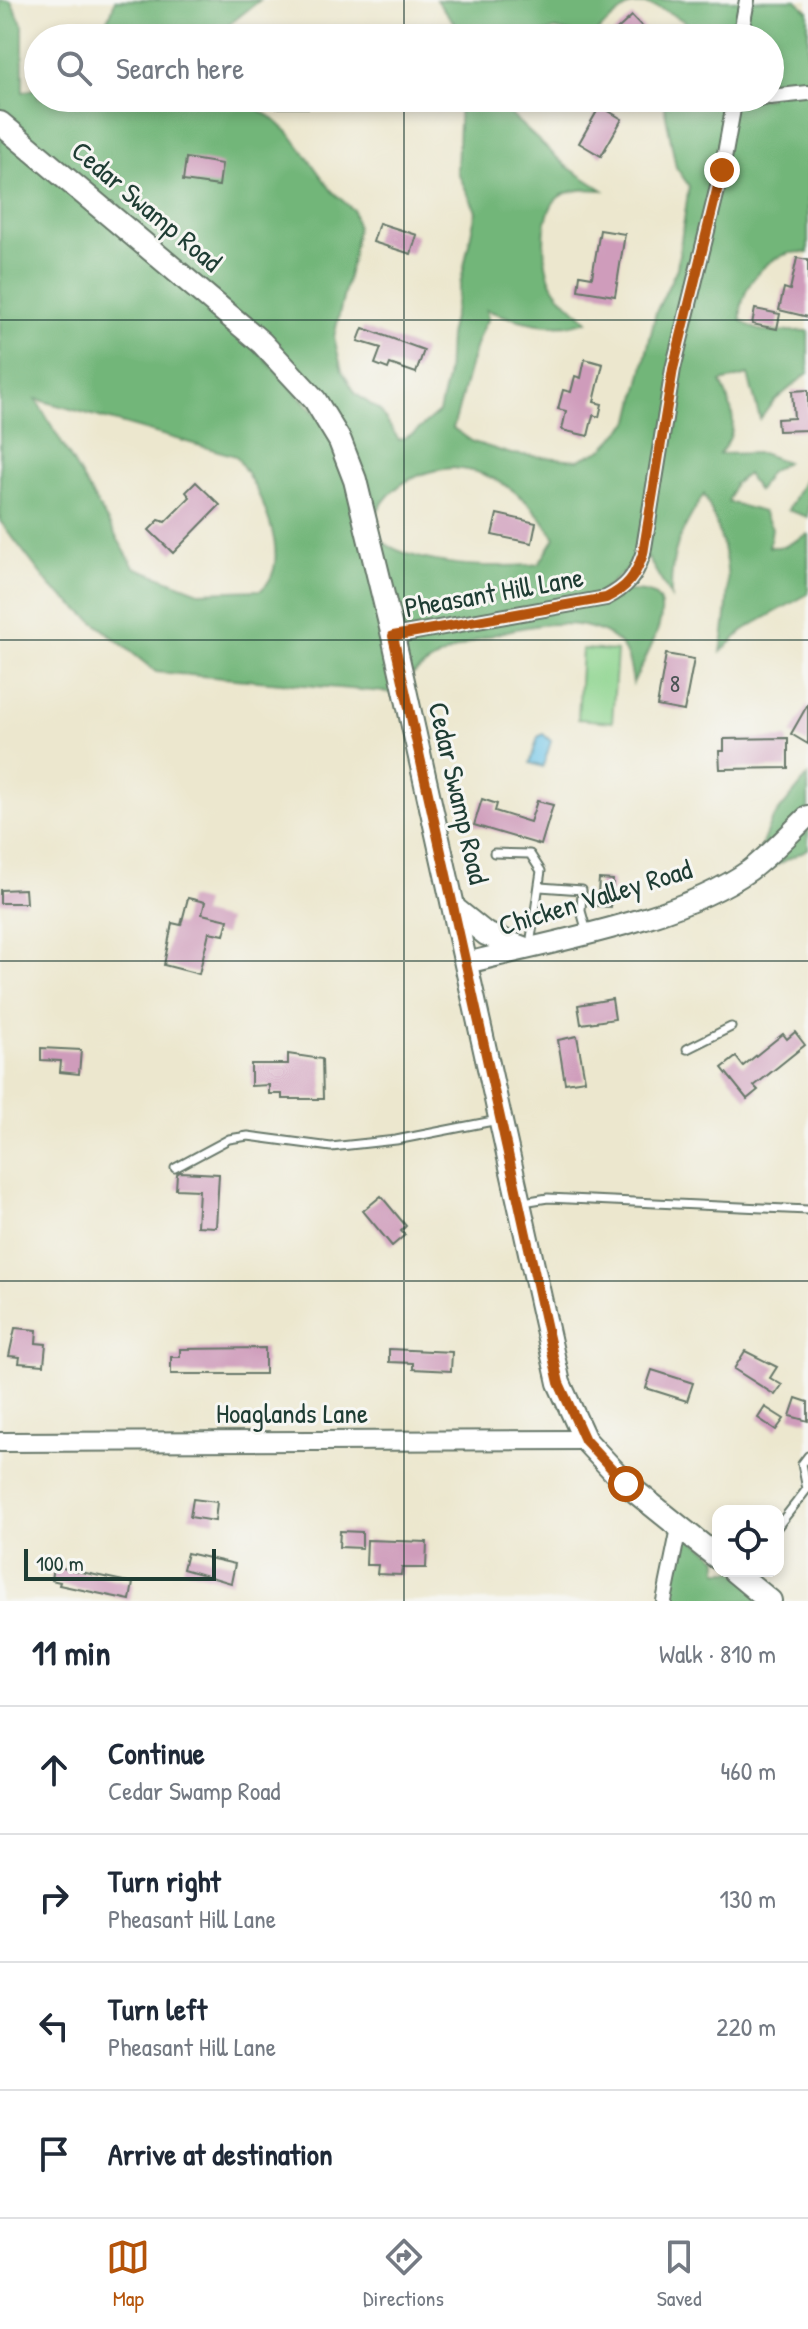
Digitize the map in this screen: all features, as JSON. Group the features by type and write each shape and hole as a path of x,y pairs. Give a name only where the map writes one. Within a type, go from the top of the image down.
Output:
{"main road":[{"name":"Cedar Swamp Road","path":"0,123 262,343 315,400 340,441 355,480 393,636 559,1383 585,1440 626,1484 712,1553"},
{"name":"Chicken Valley Road","path":"467,963 638,918 722,886 751,869 808,816"},
{"path":"455,909 486,934 526,948"},
{"path":"743,1577 770,1601"}],"street":[{"path":"743,24 747,0"},
{"path":"784,96 808,93"},
{"name":"Pheasant Hill Lane","path":"393,636 606,598 621,590 636,574 643,554 673,369 722,170 733,112"},
{"name":"Hoaglands Lane","path":"0,1442 585,1440"},
{"path":"664,1601 679,1528"}],"lane":[{"path":"494,853 530,854 541,871 526,948"},
{"path":"540,887 582,890 581,911 587,932"},
{"path":"687,1049 731,1027"},
{"path":"175,1168 229,1139 248,1136 331,1147 396,1140 500,1119"},
{"path":"520,1202 548,1198 808,1210"},
{"path":"784,1518 807,1489 802,1464 808,1456"}],"green space":[{"path":"0,0 11,1 23,26 24,112 262,112 291,135 332,191 353,210 357,227 353,255 334,337 342,371 356,394 380,411 399,440 413,434 439,412 447,379 449,336 476,211 457,171 459,112 511,112 566,166 603,190 575,191 556,199 548,214 544,236 545,260 551,282 587,321 549,325 486,310 488,319 473,354 453,428 473,442 511,454 578,460 603,449 631,420 656,312 677,268 689,186 676,167 665,112 784,112 784,24 687,24 661,9 641,4 631,5 607,24 455,24 436,0 796,0 808,11 808,253 794,252 782,256 760,271 745,294 741,320 765,331 808,331 808,373 773,402 760,419 748,375 721,382 733,419 730,437 719,454 761,453 786,462 769,473 758,491 747,474 734,484 728,502 763,512 772,528 769,547 784,547 808,534 808,594 745,629 721,652 727,608 727,571 720,535 704,494 678,542 672,567 671,597 648,558 632,565 604,589 649,593 658,599 661,608 656,635 633,683 627,657 619,643 598,630 573,625 544,625 483,638 430,662 411,676 339,432 199,289 340,440 406,694 156,672 51,587 0,521","holes":["36,399 236,456 254,485 270,523 275,561 271,577 261,590 199,592 134,567","437,470 469,470 512,490 546,524 555,538 539,564 473,565 423,558 400,551 382,541 369,528 391,493 412,478"]},
{"path":"115,0 260,0 230,24 104,24"},
{"path":"808,472 808,517 788,510"},
{"path":"582,649 617,651 612,722 578,719"},
{"path":"808,776 808,813 795,837 808,831 808,849 748,880 771,821"},
{"path":"679,1528 712,1553 712,1577 741,1577 770,1601 666,1601"}],"water":[{"path":"543,734 551,741 543,767 530,763 538,737"}],"building":[{"path":"632,16 640,24 623,24"},
{"path":"597,112 610,112 622,119 601,156 579,143"},
{"path":"186,158 222,164 219,186 183,181"},
{"path":"379,223 417,235 411,254 373,242"},
{"path":"600,230 625,234 615,296 578,290 580,275 592,277"},
{"path":"797,258 808,260 808,317 779,310 784,288 790,290"},
{"path":"755,309 780,314 777,329 752,324"},
{"path":"363,328 424,350 416,373 390,364 388,369 375,364 381,348 358,341"},
{"path":"585,359 603,364 594,402 602,404 599,417 593,415 588,436 562,430 566,411 558,409 563,390 571,392 575,376 581,378"},
{"path":"808,390 808,430 778,431 777,419 794,418 792,391"},
{"path":"196,482 220,505 173,553 149,530 159,520 165,522 190,497 186,492"},
{"path":"497,514 536,523 532,543 492,535"},
{"path":"666,654 694,659 684,711 657,706"},
{"path":"808,704 808,744 791,734"},
{"path":"788,738 788,768 720,769 719,751 724,751 724,739"},
{"path":"482,799 497,804 495,811 530,822 537,801 553,805 541,845 474,825"},
{"path":"599,879 613,880 611,907 597,906"},
{"path":"25,889 26,903 0,903 0,890"},
{"path":"188,898 205,902 202,914 228,920 224,935 209,932 199,974 164,965 172,923 181,925"},
{"path":"612,999 615,1019 581,1024 578,1005"},
{"path":"795,1032 805,1045 754,1086 758,1090 747,1099 722,1068 736,1057 743,1066 783,1034 787,1039"},
{"path":"577,1036 585,1080 565,1083 558,1040"},
{"path":"41,1048 81,1050 79,1074 60,1072 61,1061 41,1060"},
{"path":"288,1054 322,1059 323,1099 282,1099 282,1094 269,1094 269,1085 251,1086 251,1064 288,1064"},
{"path":"177,1174 219,1174 216,1227 197,1226 199,1190 176,1189"},
{"path":"381,1196 406,1226 401,1231 405,1235 392,1246 363,1211"},
{"path":"15,1328 37,1330 36,1343 46,1344 44,1365 19,1363 20,1357 9,1356"},
{"path":"265,1348 265,1374 171,1374 171,1357 180,1357 180,1349"},
{"path":"389,1349 452,1352 451,1371 413,1369 413,1363 389,1362"},
{"path":"745,1351 777,1367 770,1378 782,1385 775,1395 734,1369"},
{"path":"652,1370 693,1383 687,1401 646,1388"},
{"path":"796,1398 808,1402 808,1421 790,1416"},
{"path":"765,1407 784,1419 776,1430 758,1418"},
{"path":"193,1499 217,1502 215,1521 190,1517"},
{"path":"340,1531 362,1532 362,1548 339,1547"},
{"path":"367,1540 427,1542 426,1568 402,1568 401,1575 377,1574 378,1565 366,1565"},
{"path":"187,1553 235,1564 231,1583 183,1569"},
{"path":"53,1566 133,1583 130,1600 59,1585 60,1582 51,1580"}],"route":[{"path":"626,1484 580,1433 559,1383 393,636 606,598 631,582 643,554 673,369 722,170"}]}
